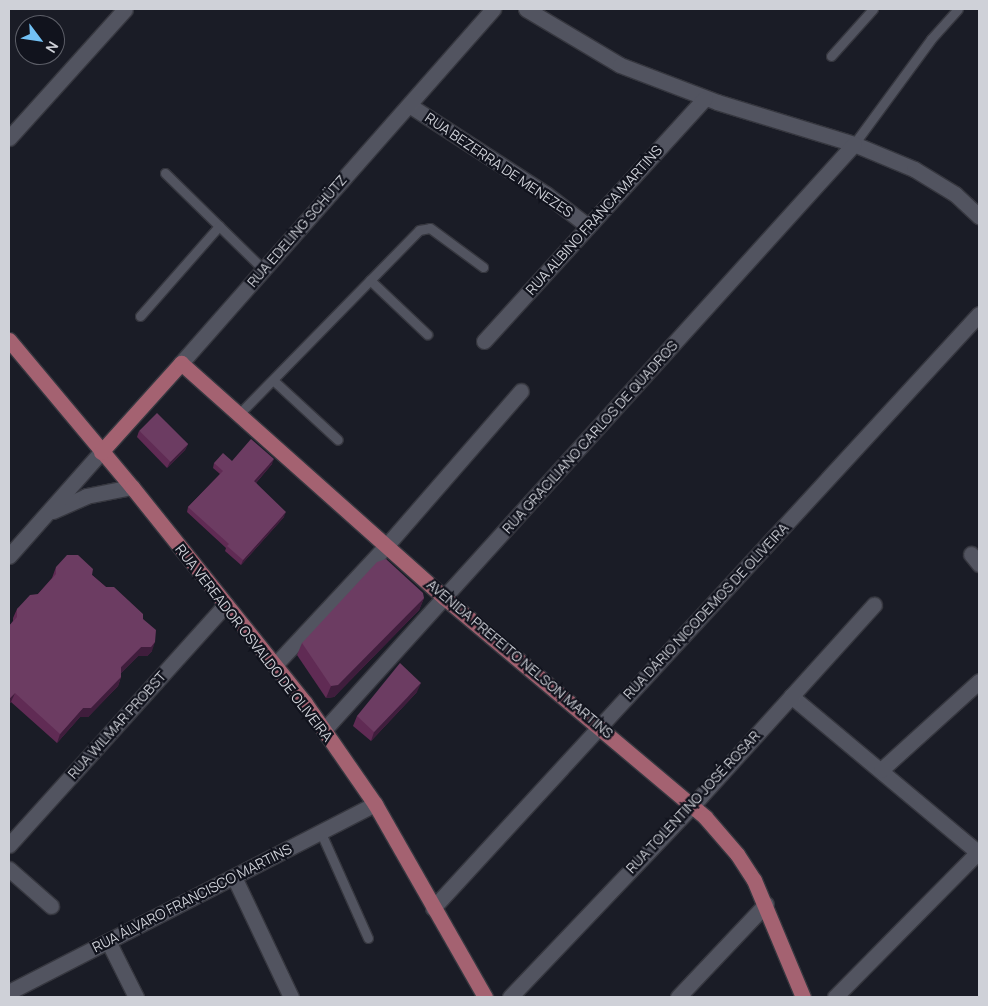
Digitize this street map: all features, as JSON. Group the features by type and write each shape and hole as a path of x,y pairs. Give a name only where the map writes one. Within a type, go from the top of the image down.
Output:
{"main road":[{"name":"RUA VEREADOR OSVALDO DE OLIVEIRA","path":"9,340 132,487 275,665 324,730 375,804 484,997"},
{"name":"AVENIDA PREFEITO NELSON MARTINS","path":"181,363 445,598 693,805 737,854 754,880 766,904 803,997"},
{"name":"RUA EDELING SCHÜTZ","path":"101,452 181,363"}],"street":[{"path":"9,138 125,9"},
{"name":"RUA EDELING SCHÜTZ","path":"181,363 493,9"},
{"path":"526,9 620,65 705,98 854,144 899,162 938,182 967,204 979,216"},
{"name":"RUA ALBINO FRANCA MARTINS","path":"484,341 705,98"},
{"name":"RUA BEZERRA DE MENEZES","path":"409,105 546,194 588,226"},
{"name":"RUA GRACILIANO CARLOS DE QUADROS","path":"324,730 854,144"},
{"name":"RUA DÁRIO NICODEMOS DE OLIVEIRA","path":"433,908 979,314"},
{"path":"275,665 388,546 521,390"},
{"path":"9,556 101,452"},
{"path":"45,515 86,496 132,487"},
{"name":"RUA WILMAR PROBST","path":"9,845 226,604"},
{"name":"RUA TOLENTINO JOSÉ ROSAR","path":"510,997 693,805 874,605"},
{"path":"881,770 979,681"},
{"path":"790,696 979,852 835,997"},
{"name":"RUA ÁLVARO FRANCISCO MARTINS","path":"9,992 375,804"},
{"path":"9,869 51,906"},
{"path":"234,878 291,997"},
{"path":"678,997 766,904"},
{"path":"108,941 136,997"}],"lane":[{"path":"831,56 874,9"},
{"path":"854,144 932,39 958,9"},
{"path":"166,173 263,269"},
{"path":"140,316 219,226"},
{"path":"239,414 419,230 430,228 483,267"},
{"path":"370,280 427,334"},
{"path":"273,380 338,440"},
{"path":"321,833 368,938"}],"building":[{"path":"157,413 188,444 170,462 139,431"},
{"path":"251,439 274,459 254,481 286,512 243,560 227,546 229,544 188,507 223,471 214,463 223,453 232,461"},
{"path":"67,555 78,555 93,569 92,575 106,587 114,587 143,614 143,619 156,630 155,642 151,647 141,647 121,667 121,677 91,708 83,708 60,734 15,693 9,699 9,626 17,617 17,609 30,595 38,594 56,574 56,567"},
{"path":"386,559 423,593 424,598 338,685 331,686 302,643 377,562"},
{"path":"400,663 421,683 374,732 357,716"}]}
